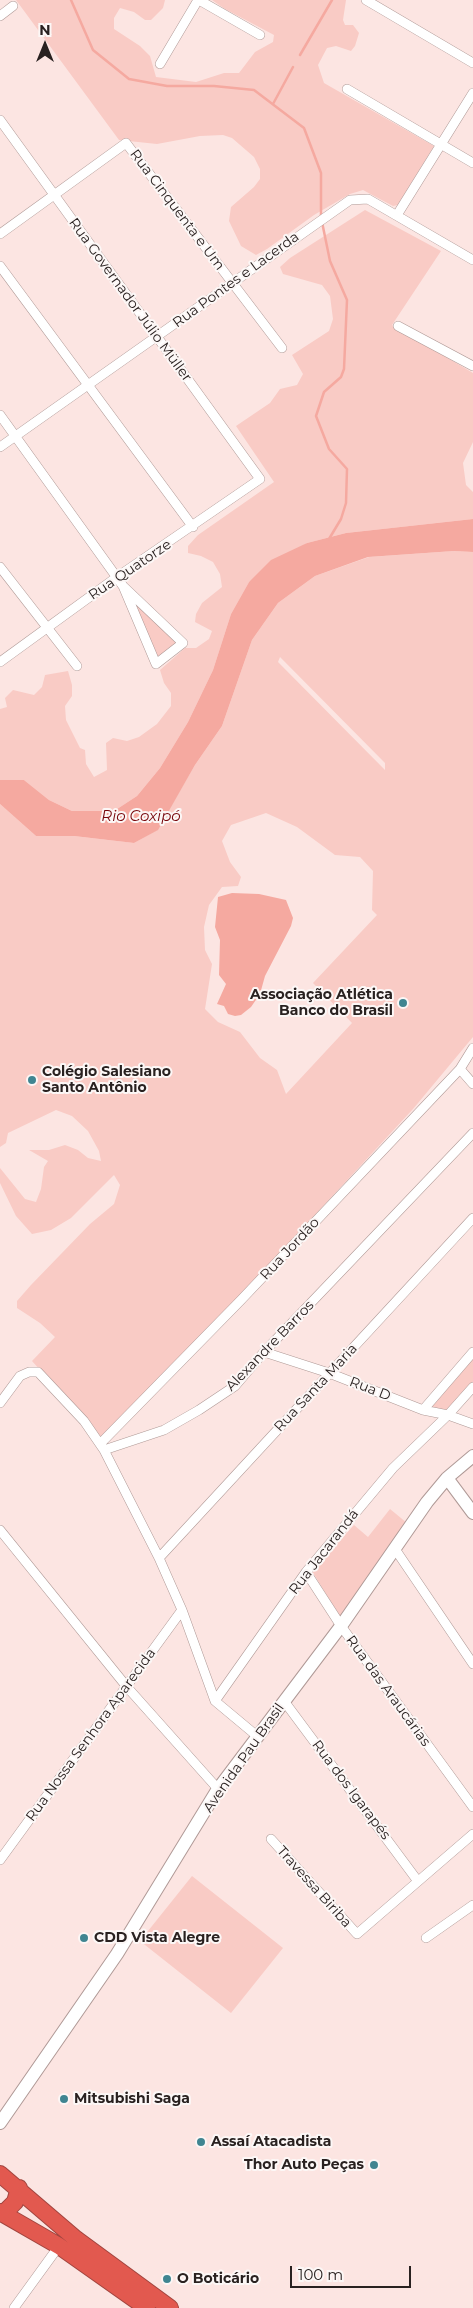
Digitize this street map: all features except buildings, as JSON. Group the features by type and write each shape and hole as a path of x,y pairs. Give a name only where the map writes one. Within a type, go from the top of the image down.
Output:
{"highway":[{"path":"0,2174 76,2239 170,2308"},
{"path":"18,2188 15,2202 1,2214 59,2246 147,2308"}],"street":[{"path":"160,64 199,0 260,35"},
{"path":"366,0 473,63"},
{"path":"0,16 13,6"},
{"path":"347,89 473,163"},
{"path":"473,93 397,215 473,260"},
{"name":"Rua Governador Júlio Müller","path":"0,120 260,479"},
{"name":"Rua Cinquenta e Um","path":"54,195 126,143 282,348"},
{"path":"0,234 54,195"},
{"name":"Rua Pontes e Lacerda","path":"0,447 310,226 350,200 368,199 397,215"},
{"path":"0,266 193,527"},
{"path":"398,326 473,366"},
{"path":"0,415 116,578 183,643 156,664 123,586"},
{"name":"Rua Quatorze","path":"0,662 116,578 193,527 260,479"},
{"path":"0,567 77,666"},
{"name":"Rua Jordão","path":"102,1447 460,1069 473,1048"},
{"path":"460,1069 473,1084"},
{"name":"Alexandre Barros","path":"102,1447 164,1430 235,1386 264,1352 473,1132"},
{"name":"Rua Santa Maria","path":"159,1558 473,1218"},
{"name":"Rua D","path":"264,1352 330,1373 423,1410 448,1415 473,1424"},
{"path":"423,1410 473,1352"},
{"path":"0,1403 20,1376 28,1372 38,1372 84,1421 102,1447 159,1558 182,1610 215,1702 257,1736"},
{"name":"Rua Jacarandá","path":"215,1702 306,1572 393,1468 448,1415 473,1387"},
{"name":"Avenida Pau Brasil","path":"0,2123 116,1954 218,1790 341,1626 427,1502 447,1478 473,1456"},
{"path":"447,1478 473,1513"},
{"path":"0,1530 127,1686 218,1790"},
{"path":"395,1548 473,1664"},
{"name":"Rua das Araucárias","path":"306,1572 341,1626 473,1807"},
{"name":"Rua Nossa Senhora Aparecida","path":"0,1860 182,1610"},
{"name":"Rua dos Igarapés","path":"284,1700 418,1880"},
{"path":"418,1880 473,1834"},
{"name":"Travessa Biriba","path":"271,1839 356,1934 418,1880"},
{"path":"426,1938 473,1905"},
{"path":"14,2308 59,2246"}],"shaded area":[{"path":"16,0 165,0 163,8 151,20 145,20 134,12 120,8 114,18 114,29 140,46 150,56 156,77 196,82 224,73 239,73 255,52 273,42 274,35 212,0 346,0 343,20 345,25 353,25 359,33 355,46 351,51 336,46 327,48 318,65 324,83 434,146 398,205 393,206 363,190 350,194 314,215 256,255 241,246 229,221 231,207 254,187 260,179 260,169 254,157 232,138 223,135 200,136 157,144 119,140"},
{"path":"365,210 441,251 392,325 473,373 473,442 463,463 466,485 473,492 473,519 346,533 307,543 249,582 231,614 213,670 188,722 160,768 137,796 114,811 72,811 49,800 24,780 0,780 0,709 7,707 5,698 13,690 34,695 42,687 45,675 68,671 72,685 72,696 65,706 66,720 80,748 85,750 86,764 94,777 107,770 106,743 113,738 127,741 139,737 157,724 171,706 171,693 164,683 160,670 185,648 196,648 209,639 212,631 195,622 196,614 202,603 222,587 220,574 213,562 201,556 188,553 188,546 198,535 274,482 236,426 270,403 280,389 297,385 303,374 292,355 329,331 333,319 330,296 322,285 283,274 280,267 290,258"},
{"path":"454,551 473,552 473,1037 413,1109 214,1324 101,1438 32,1361 55,1337 40,1323 17,1308 17,1301 31,1285 90,1224 114,1204 120,1185 114,1175 71,1218 51,1230 32,1234 16,1216 0,1183 0,1168 25,1199 36,1202 41,1189 44,1167 48,1161 29,1150 49,1150 65,1145 78,1150 88,1158 101,1161 99,1151 88,1131 72,1116 56,1110 8,1133 6,1143 0,1147 0,804 36,836 74,836 134,843 157,830 195,765 222,726 252,640 278,603 315,576 369,557","holes":["280,657 385,763 385,770 278,662","266,813 297,827 335,855 360,857 373,871 372,910 377,915 313,983 352,1023 286,1094 277,1070 260,1058 240,1032 218,1022 205,1009 212,964 205,950 204,927 209,905 222,887 238,886 241,877 230,862 222,841 231,825"]},
{"path":"127,593 181,643 156,662"},
{"path":"473,1358 473,1383 446,1412 430,1408"},
{"path":"390,1509 407,1523 340,1617 312,1571 354,1525 368,1537"},
{"path":"192,1876 283,1948 231,2013 140,1941"}],"water":[{"name":"Rio Coxipó","path":"473,519 473,552 454,551 368,557 315,576 278,603 252,640 222,726 195,765 158,830 134,843 74,836 36,836 0,804 0,780 24,780 49,800 72,811 114,811 137,796 160,768 188,722 213,670 231,614 249,582 271,560 307,543 346,533"},
{"path":"232,893 259,894 286,900 293,918 291,926 265,976 260,994 251,1007 241,1015 235,1016 228,1014 224,1006 217,1004 226,984 219,975 220,940 215,927 218,897"}],"waterway":[{"path":"71,0 93,50 129,79 167,86 214,86 254,90 304,128 321,173 321,216"},
{"path":"300,55 332,0"},
{"path":"273,104 293,67"},
{"path":"322,222 330,261 347,300 344,369 341,377 324,392 316,416 329,449 347,469 346,503 341,519 329,539"}],"place":[{"name":"Associação Atlética Banco do Brasil","path":"403,1003"},
{"name":"Colégio Salesiano Santo Antônio","path":"32,1080"},
{"name":"CDD Vista Alegre","path":"84,1938"},
{"name":"Mitsubishi Saga","path":"64,2099"},
{"name":"Assaí Atacadista","path":"201,2142"},
{"name":"Thor Auto Peças","path":"374,2165"},
{"name":"O Boticário","path":"167,2279"}]}
